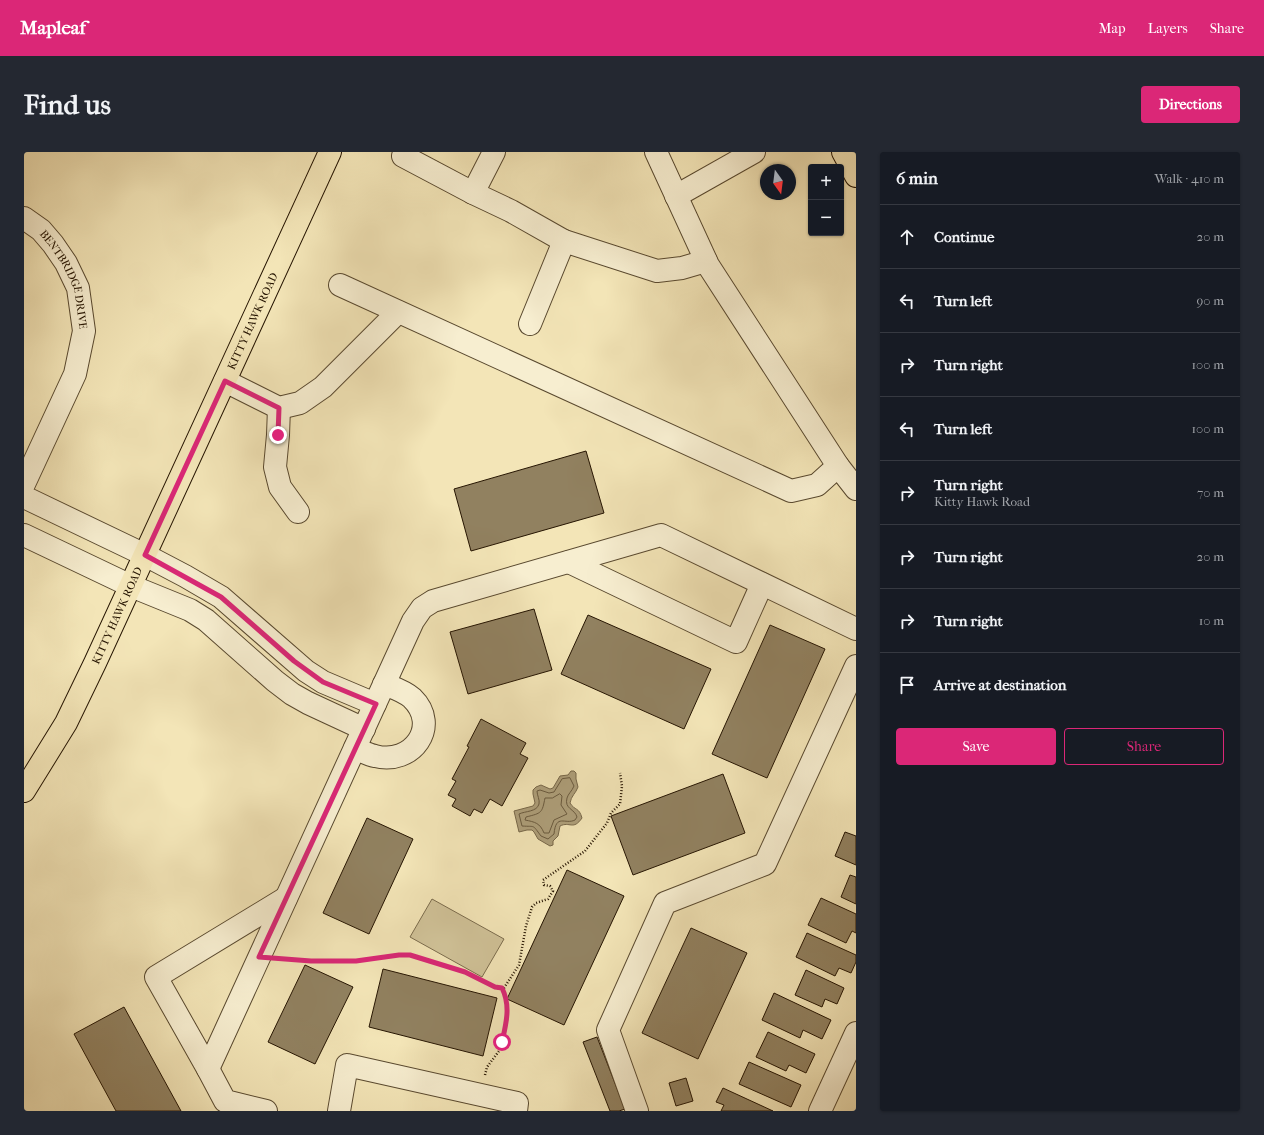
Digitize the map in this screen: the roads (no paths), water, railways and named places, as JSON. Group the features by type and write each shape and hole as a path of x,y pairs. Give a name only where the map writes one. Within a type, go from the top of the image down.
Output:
{"main road":[{"name":"KITTY HAWK ROAD","path":"24,791 66,723 95,663 330,152"},
{"path":"843,152 856,176"}],"street":[{"path":"473,193 494,152"},
{"path":"656,152 706,261 838,466 856,489"},
{"path":"676,196 754,152"},
{"path":"404,156 473,193 511,211 564,241 657,271 682,268 706,261"},
{"name":"BENTBRIDGE DRIVE","path":"24,218 41,230 66,263 78,288 84,331 75,374 24,484"},
{"path":"530,324 564,241"},
{"path":"340,285 791,491 817,485 838,466"},
{"path":"225,381 279,408 300,403 323,387 398,312"},
{"path":"279,408 275,466 280,486 298,512"},
{"path":"24,497 145,555 221,597 306,671 323,682 376,704"},
{"path":"208,1069 413,621 422,608 433,601 661,535 856,629"},
{"path":"24,536 131,586 173,603 206,620 261,669 292,694 360,738 376,757 390,758 402,756 413,749 420,739 424,726 421,712 412,699 400,690 384,684"},
{"path":"568,562 736,642 762,584"},
{"path":"261,669 279,648"},
{"path":"637,1111 608,1030 665,903 765,864 856,666"},
{"path":"254,1110 224,1101 208,1069 156,977 286,898"},
{"path":"820,1111 856,1033"},
{"path":"339,1111 347,1065 517,1103 516,1111"}],"water":[{"path":"571,771 576,773 578,787 571,798 570,803 581,815 582,818 579,822 574,825 566,824 560,826 558,836 553,841 553,845 550,846 538,839 532,830 519,832 514,811 533,806 535,803 533,790 536,787 541,785 550,789 553,788 560,776 568,775"}]}
